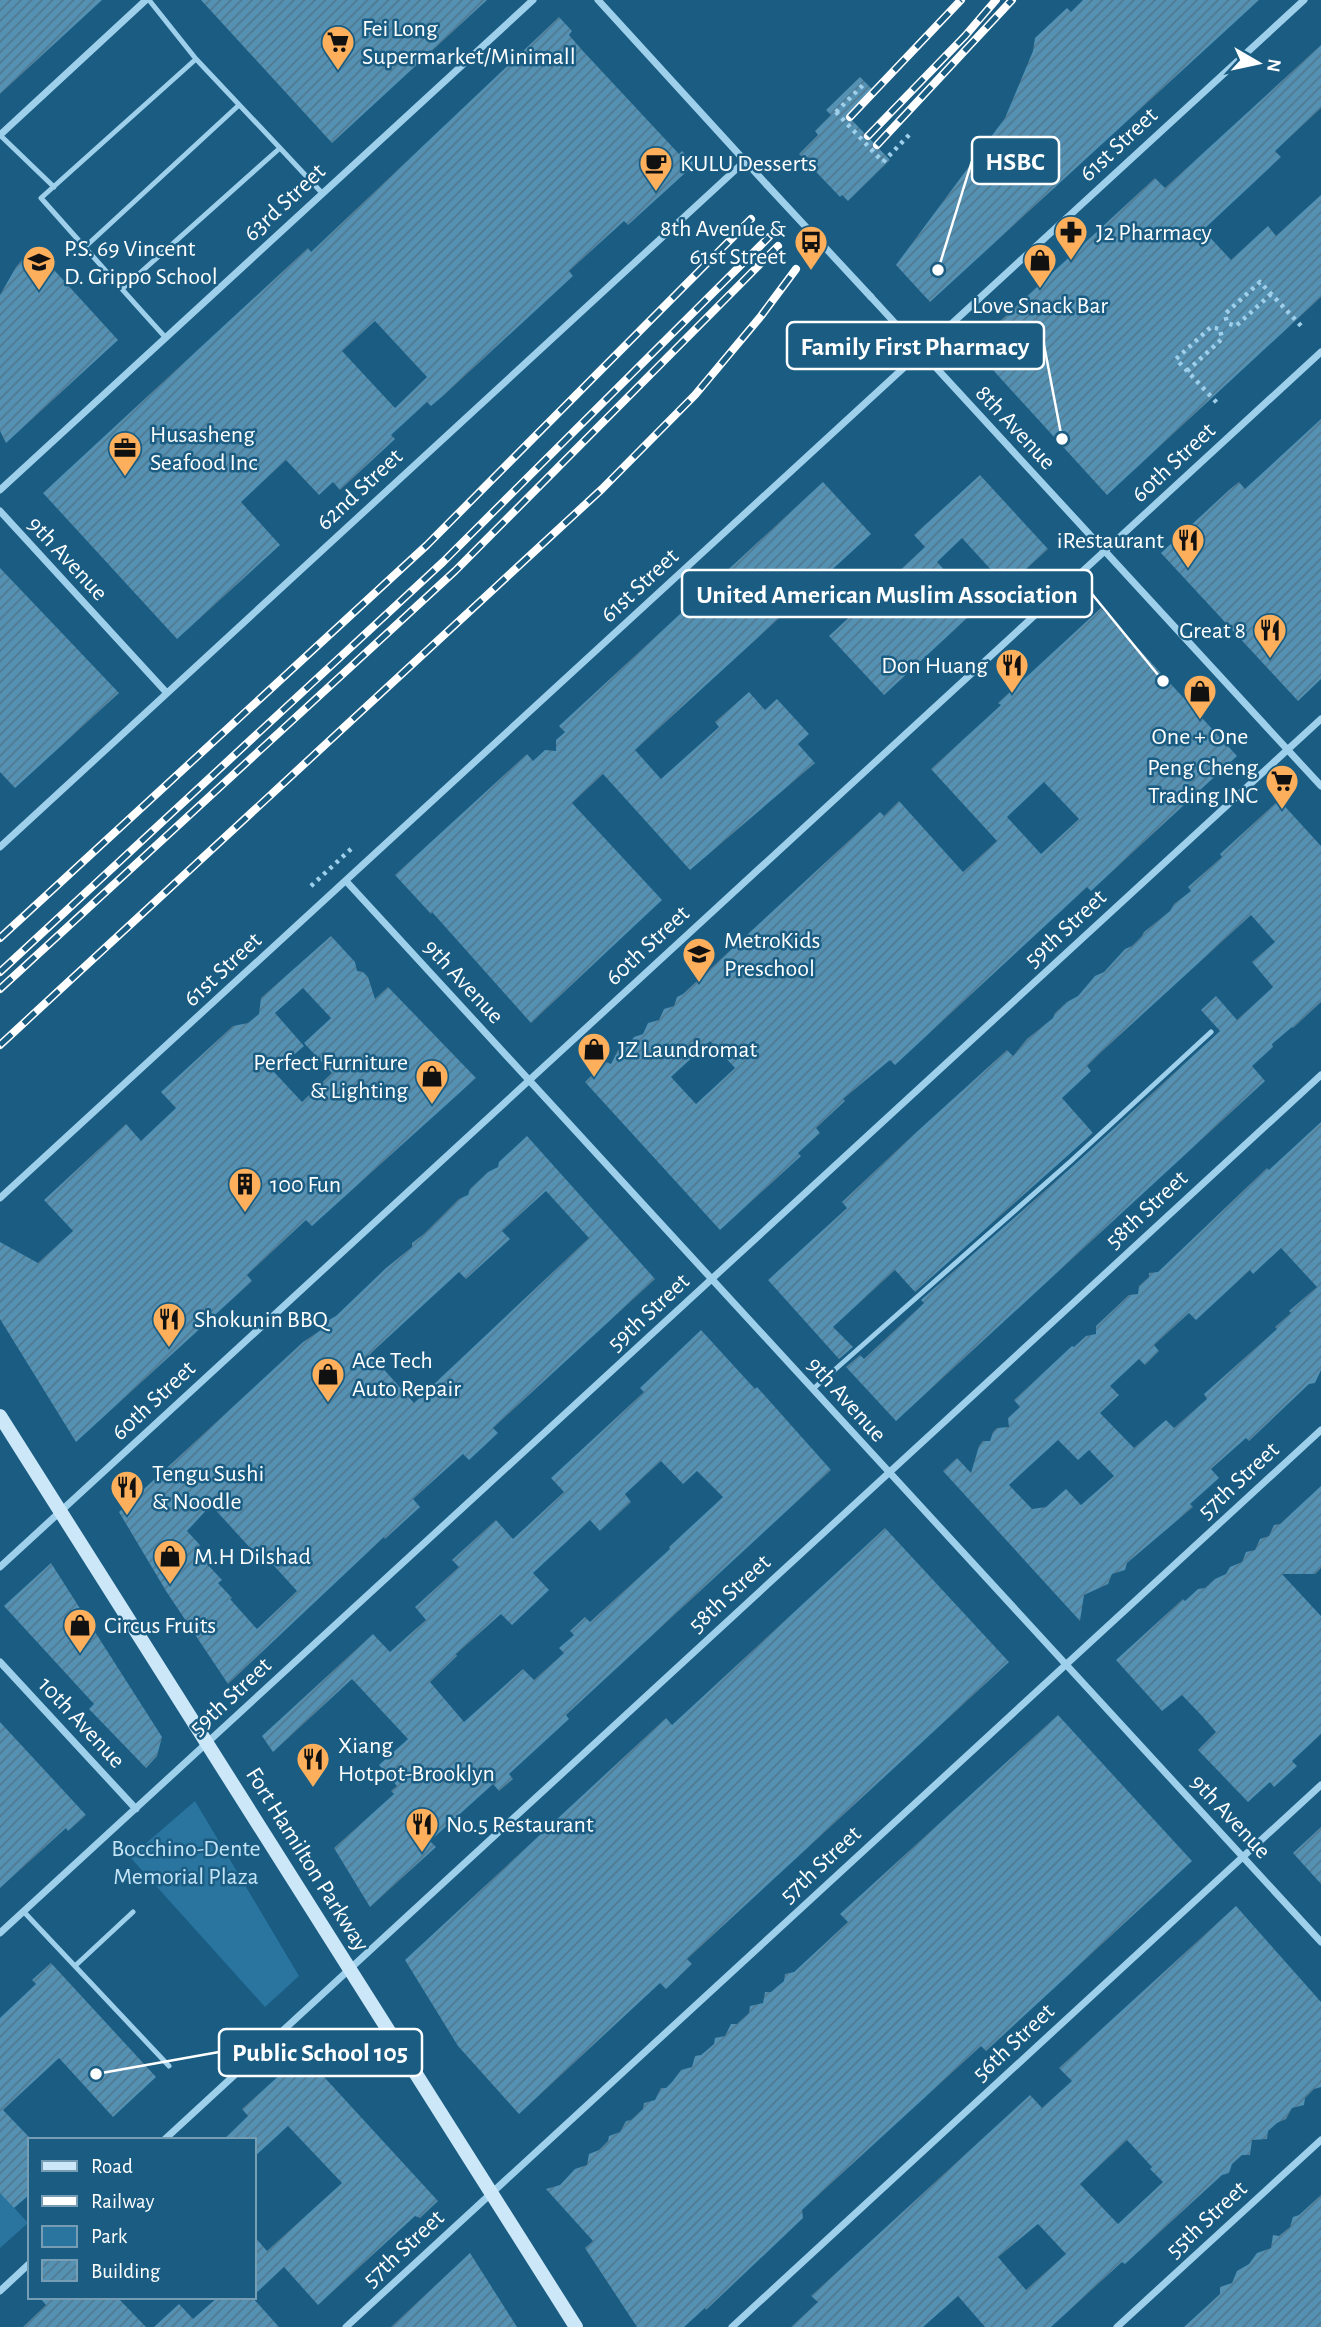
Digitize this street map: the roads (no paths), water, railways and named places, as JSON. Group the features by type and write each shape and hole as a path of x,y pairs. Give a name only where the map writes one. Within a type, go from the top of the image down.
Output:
{"main road":[{"name":"Fort Hamilton Parkway","path":"0,1416 576,2327"}],"street":[{"path":"0,135 148,0"},
{"name":"63rd Street","path":"0,490 533,0"},
{"name":"8th Avenue","path":"598,0 1321,786"},
{"name":"61st Street","path":"0,1198 1304,0"},
{"name":"62nd Street","path":"0,847 746,161"},
{"name":"60th Street","path":"0,1567 1321,352"},
{"name":"9th Avenue","path":"0,511 166,692"},
{"name":"59th Street","path":"0,1933 1321,719"},
{"name":"9th Avenue","path":"346,881 1321,1942"},
{"name":"58th Street","path":"166,2138 1321,1075"},
{"name":"57th Street","path":"346,2327 1321,1430"},
{"name":"10th Avenue","path":"0,1662 136,1809"},
{"name":"56th Street","path":"732,2327 1321,1785"},
{"name":"55th Street","path":"1117,2327 1321,2140"},
{"path":"0,2291 28,2265"}],"lane":[{"path":"148,0 196,59 322,193"},
{"path":"166,338 41,198 196,59"},
{"path":"85,247 239,105"},
{"path":"0,135 54,187"},
{"path":"122,289 280,148"},
{"path":"813,1389 1071,1161 1211,1032"},
{"path":"24,1912 169,2066"},
{"path":"75,1966 133,1912"}],"railway":[{"path":"850,117 961,0"},
{"path":"868,136 996,0"},
{"path":"877,145 1012,0"},
{"path":"0,938 427,545 751,219"},
{"path":"0,972 443,562 769,237"},
{"path":"0,989 455,571 778,246"},
{"path":"0,1045 602,489 695,395 796,269"}],"place":[{"name":"Fei Long Supermarket/Minimall","path":"338,72"},
{"name":"KULU Desserts","path":"656,193"},
{"name":"J2 Pharmacy","path":"1071,262"},
{"name":"HSBC","path":"938,270"},
{"name":"8th Avenue & 61st Street","path":"811,272"},
{"name":"Love Snack Bar","path":"1040,290"},
{"name":"P.S. 69 Vincent D. Grippo School","path":"39,292"},
{"name":"Family First Pharmacy","path":"1062,439"},
{"name":"Husasheng Seafood Inc","path":"125,478"},
{"name":"iRestaurant","path":"1188,570"},
{"name":"Great 8","path":"1270,660"},
{"name":"United American Muslim Association","path":"1163,681"},
{"name":"Don Huang","path":"1012,695"},
{"name":"One + One","path":"1200,721"},
{"name":"Peng Cheng Trading INC","path":"1282,811"},
{"name":"MetroKids Preschool","path":"699,984"},
{"name":"JZ Laundromat","path":"594,1079"},
{"name":"Perfect Furniture & Lighting","path":"432,1106"},
{"name":"100 Fun","path":"245,1214"},
{"name":"Shokunin BBQ","path":"169,1349"},
{"name":"Ace Tech Auto Repair","path":"328,1404"},
{"name":"Tengu Sushi & Noodle","path":"127,1517"},
{"name":"M.H Dilshad","path":"170,1586"},
{"name":"Circus Fruits","path":"80,1655"},
{"name":"Xiang Hotpot-Brooklyn","path":"313,1789"},
{"name":"No.5 Restaurant","path":"422,1854"},
{"name":"Public School 105","path":"96,2074"}],"park label":[{"name":"Bocchino-Dente Memorial Plaza","path":"186,1862"}]}
